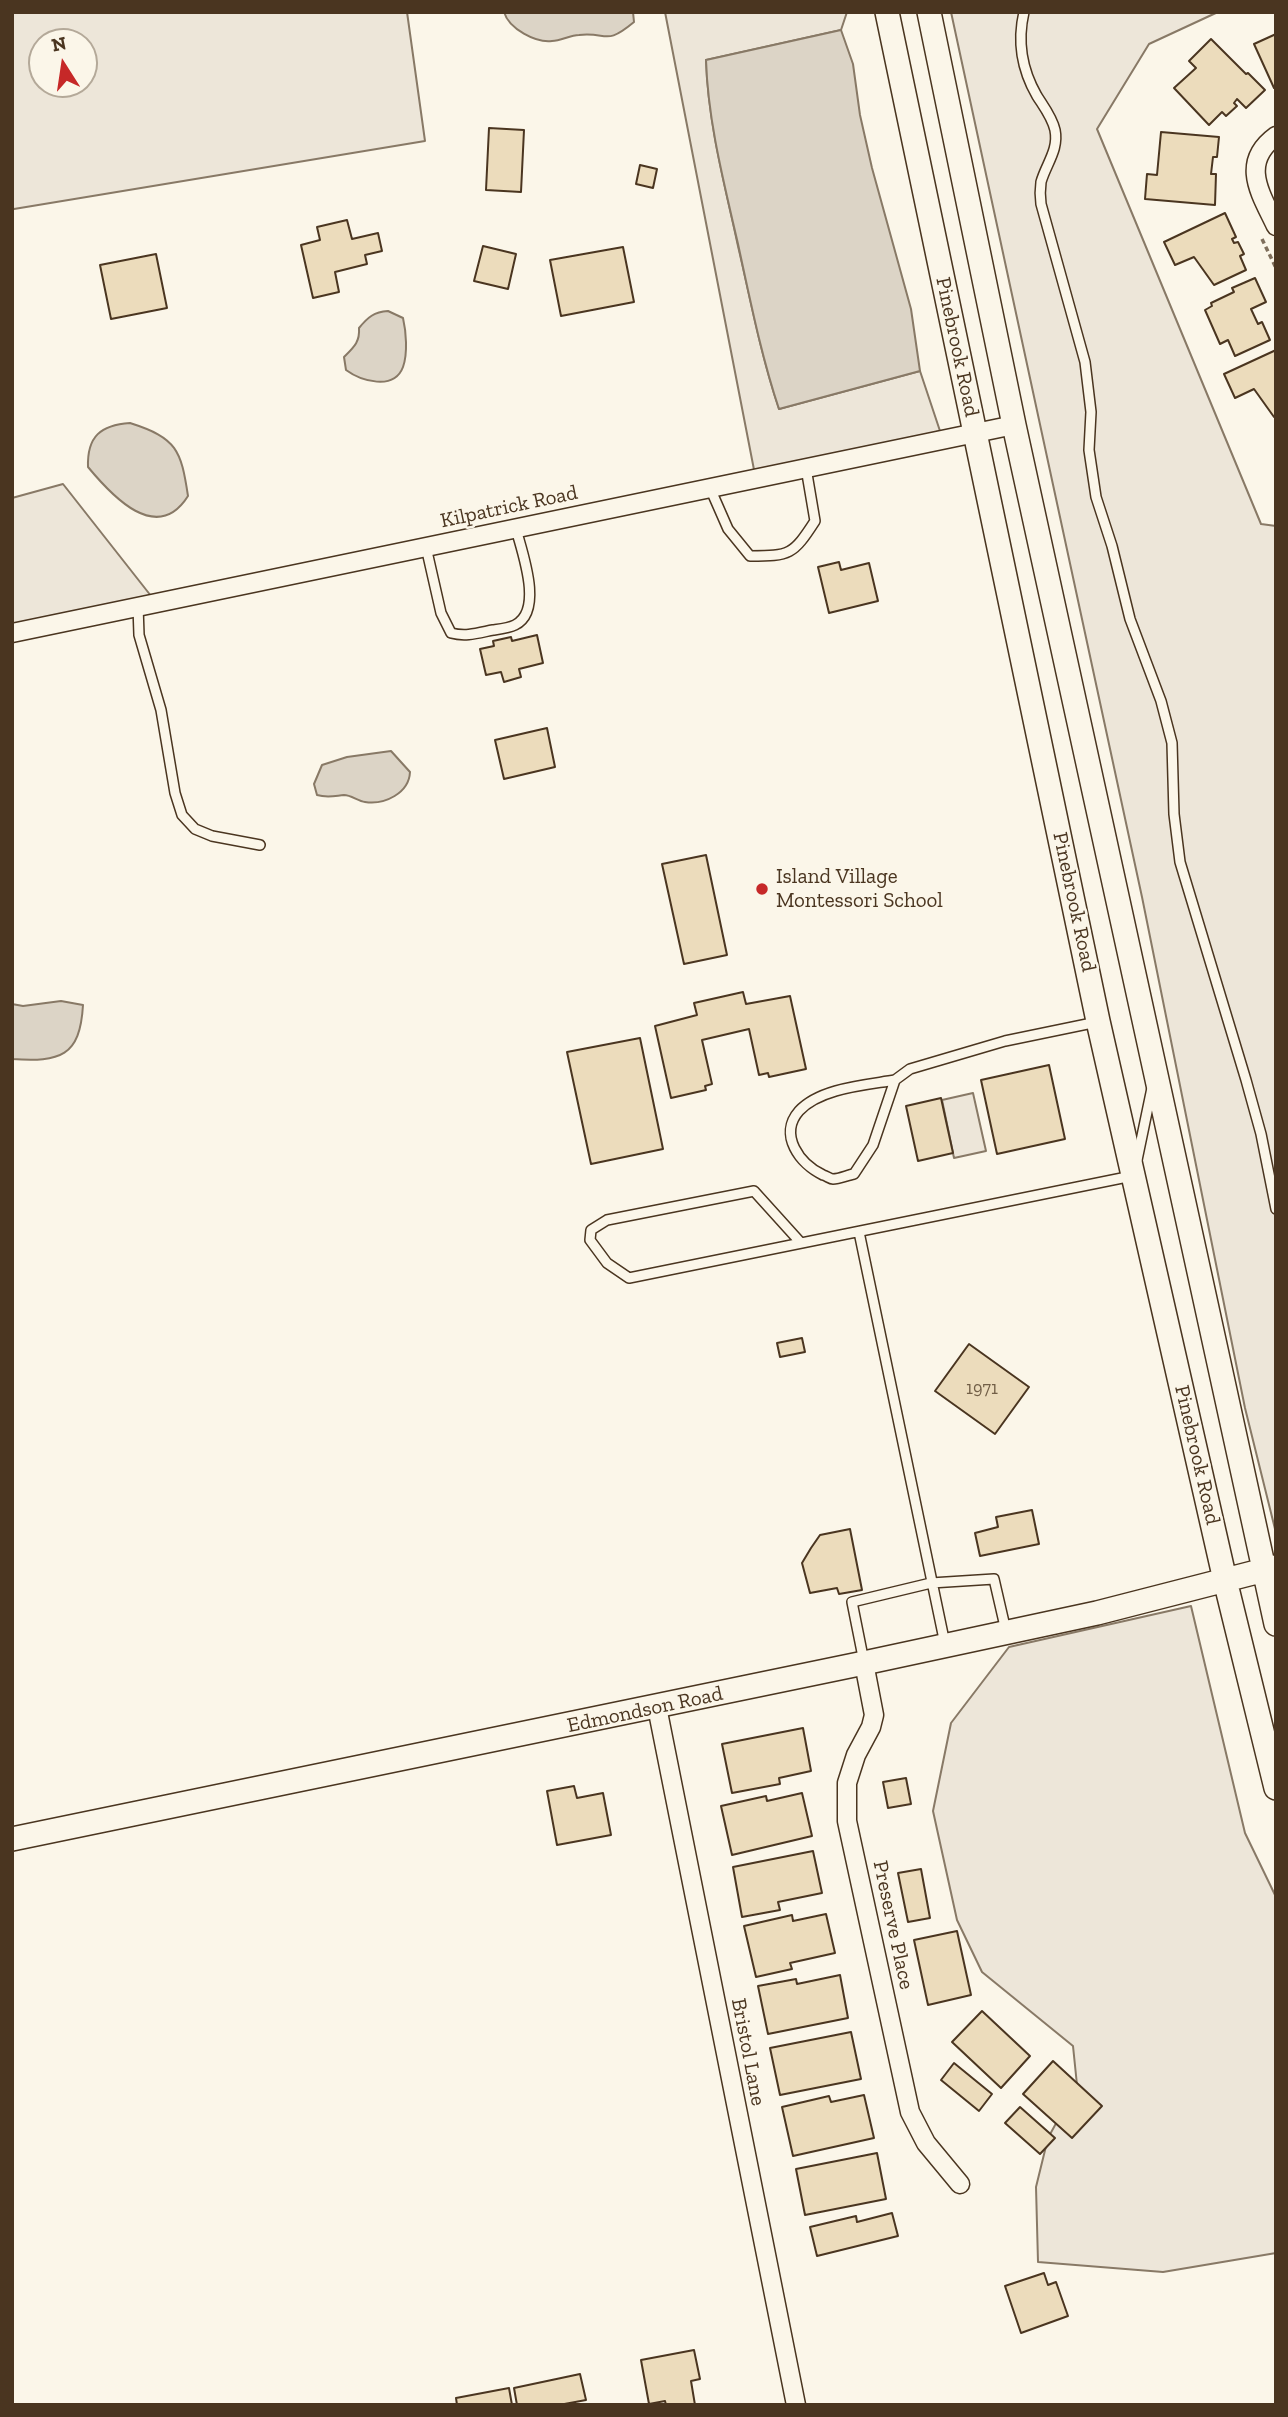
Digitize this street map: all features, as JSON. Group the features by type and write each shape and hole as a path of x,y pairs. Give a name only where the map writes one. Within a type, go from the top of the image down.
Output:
{"street":[{"name":"Pinebrook Road","path":"887,12 1098,1021 1225,1580 1276,1788"},
{"name":"Pinebrook Road","path":"929,12 1014,425 1155,1070 1270,1568 1276,1624"},
{"path":"1276,136 1262,149 1255,169 1258,186 1276,226"},
{"name":"Kilpatrick Road","path":"12,633 1014,425"},
{"name":"Edmondson Road","path":"12,1839 864,1664 1097,1613 1270,1568"},
{"name":"Preserve Place","path":"864,1664 874,1715 847,1783 848,1821 910,2112 926,2143 960,2184"},
{"name":"Bristol Lane","path":"657,1707 796,2405"}],"lane":[{"path":"1024,12 1021,30 1023,62 1028,78 1055,132 1054,152 1041,186 1041,204 1085,362 1091,412 1088,450 1094,487 1130,619 1168,726 1175,765 1174,814 1180,862 1261,1134 1276,1209"},
{"path":"710,488 728,529 750,556 781,556 800,544 815,521 806,468"},
{"path":"426,547 440,612 451,633 463,636 515,625 525,616 530,600 528,574 516,528"},
{"path":"138,606 138,635 161,710 175,793 182,815 195,830 260,845"},
{"path":"895,1080 873,1145 854,1174 833,1179 811,1169 795,1152 790,1130 798,1112 814,1100 844,1088 895,1080 911,1069 1005,1041 1098,1021"},
{"path":"801,1243 754,1191 607,1220 591,1230 590,1240 607,1264 629,1278 801,1243 1133,1175 1155,1070"},
{"path":"859,1231 946,1646"},
{"path":"864,1664 852,1602 931,1583 994,1579 1007,1632"}],"shaded area":[{"path":"12,12 407,12 425,141 14,209"},
{"path":"504,12 633,12 634,22 612,36 576,35 546,41 538,40 517,29"},
{"path":"665,12 847,12 841,30 706,60 714,130 728,200 762,349 779,409 920,371 940,431 756,480"},
{"path":"951,12 1218,12 1149,44 1097,129 1261,524 1276,526 1276,1533 1245,1408 1142,897"},
{"path":"841,30 853,64 860,115 872,168 911,309 920,371 779,409 756,327 722,175 713,129 706,60"},
{"path":"388,311 403,318 406,355 403,367 399,374 385,381 360,378 346,370 344,357 356,344 359,328 365,321"},
{"path":"130,423 158,434 167,441 174,448 183,467 188,496 176,510 163,516 149,516 135,511 109,491 88,467 90,447 98,434 111,426"},
{"path":"63,484 155,601 12,631 12,498"},
{"path":"391,751 410,772 405,786 395,796 373,802 347,795 317,795 314,784 322,765 347,757"},
{"path":"61,1001 83,1005 81,1022 72,1046 55,1057 12,1059 12,1004 23,1006"},
{"path":"973,1093 986,1151 954,1158 942,1100"},
{"path":"1191,1606 1245,1833 1276,1897 1276,2253 1163,2272 1038,2262 1036,2187 1048,2138 1077,2085 1073,2046 982,1972 957,1920 933,1811 951,1723 1009,1647"}],"building":[{"path":"1276,34 1276,87 1274,88 1254,44"},
{"path":"1211,39 1265,90 1246,108 1237,99 1234,103 1237,106 1226,116 1222,112 1209,125 1174,88 1196,68 1189,61"},
{"path":"489,128 524,130 521,192 486,190"},
{"path":"1161,132 1219,137 1217,157 1213,157 1211,174 1216,174 1215,205 1145,199 1147,174 1157,175"},
{"path":"640,165 657,169 653,188 636,184"},
{"path":"1225,213 1236,237 1232,239 1234,243 1238,242 1244,254 1240,256 1246,270 1214,285 1194,257 1175,265 1164,242"},
{"path":"347,220 352,239 378,233 382,251 365,255 367,264 335,272 339,292 313,298 301,245 320,240 317,227"},
{"path":"483,246 516,254 508,289 474,281"},
{"path":"623,247 634,302 561,316 550,260"},
{"path":"156,254 167,308 111,319 100,265"},
{"path":"1255,278 1266,302 1251,309 1258,324 1262,322 1270,340 1235,356 1228,340 1220,344 1205,310 1212,306 1211,303 1234,292 1232,288"},
{"path":"1276,350 1274,417 1254,389 1235,398 1224,374"},
{"path":"839,562 841,570 869,563 878,601 829,613 818,567"},
{"path":"537,635 543,663 519,669 521,677 504,682 501,672 486,675 480,649 494,646 493,641 511,637 512,641"},
{"path":"547,728 555,767 504,779 495,740"},
{"path":"706,855 727,955 684,964 662,864"},
{"path":"743,992 746,1004 790,996 806,1069 769,1077 768,1073 759,1075 749,1029 702,1040 712,1084 705,1086 706,1090 671,1098 655,1026 697,1015 694,1003"},
{"path":"640,1038 663,1149 591,1164 567,1052"},
{"path":"1049,1065 1065,1139 997,1154 981,1080"},
{"path":"941,1098 953,1153 918,1161 906,1106"},
{"path":"802,1338 805,1352 780,1357 777,1343"},
{"path":"969,1344 1029,1387 995,1434 935,1391"},
{"path":"1032,1510 1039,1544 980,1556 975,1533 998,1527 996,1517"},
{"path":"850,1529 862,1590 839,1594 837,1588 810,1593 802,1563 811,1548 820,1535"},
{"path":"803,1728 811,1771 779,1778 780,1784 732,1793 722,1744"},
{"path":"906,1778 911,1804 888,1808 883,1782"},
{"path":"574,1786 577,1798 603,1793 611,1835 557,1845 547,1791"},
{"path":"802,1793 812,1836 732,1855 721,1806 766,1796 767,1801"},
{"path":"813,1851 822,1893 778,1902 780,1910 742,1917 733,1867"},
{"path":"921,1869 930,1918 908,1922 898,1873"},
{"path":"826,1914 835,1953 790,1963 792,1969 756,1977 744,1926 792,1915 793,1921"},
{"path":"957,1931 971,1995 928,2005 914,1940"},
{"path":"840,1975 848,2018 768,2034 758,1986 796,1979 797,1984"},
{"path":"982,2011 1030,2056 1001,2088 952,2042"},
{"path":"851,2032 861,2079 780,2095 770,2048"},
{"path":"1053,2061 1102,2106 1072,2138 1023,2094"},
{"path":"954,2063 992,2094 979,2111 941,2080"},
{"path":"864,2095 874,2138 793,2156 782,2107 829,2096 831,2102"},
{"path":"1020,2107 1055,2138 1040,2154 1005,2123"},
{"path":"877,2153 886,2199 805,2215 796,2169"},
{"path":"892,2213 898,2236 817,2256 810,2227 856,2216 857,2222"},
{"path":"1044,2273 1048,2285 1056,2282 1068,2316 1021,2333 1005,2286"},
{"path":"694,2350 700,2379 691,2381 695,2405 666,2405 665,2401 649,2404 641,2360"},
{"path":"580,2374 586,2400 559,2405 517,2405 514,2388"},
{"path":"509,2388 512,2405 457,2405 456,2398"}],"place":[{"name":"Island Village Montessori School","path":"762,889"}]}
